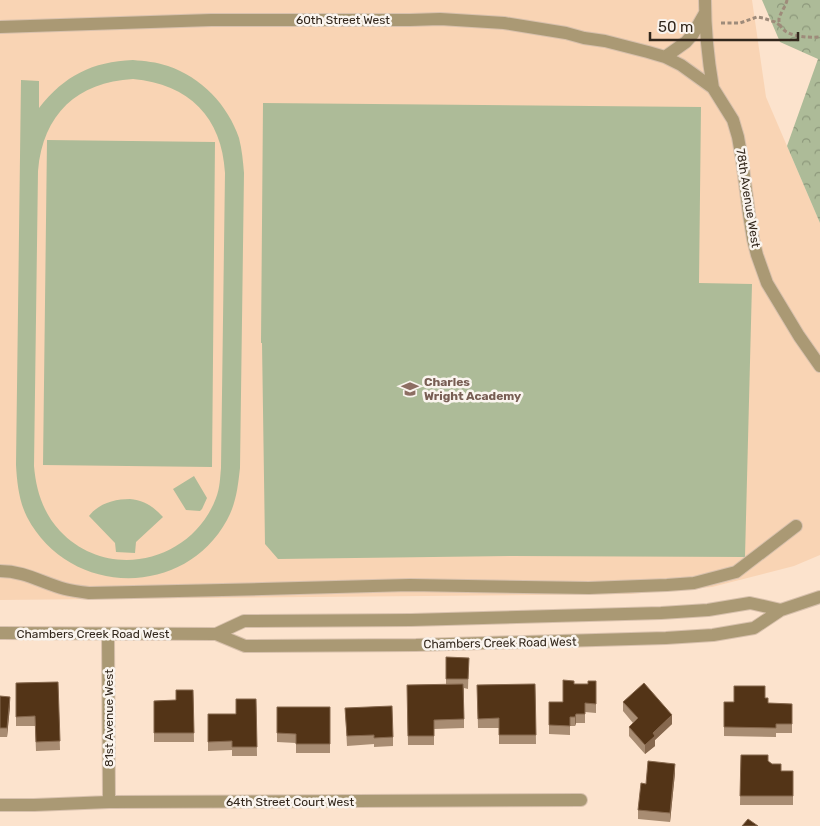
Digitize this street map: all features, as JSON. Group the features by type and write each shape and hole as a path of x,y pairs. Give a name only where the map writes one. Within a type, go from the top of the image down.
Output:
{"street":[{"path":"665,57 686,42 693,34 705,12"},
{"path":"705,12 709,66 713,88"},
{"name":"60th Street West","path":"0,27 193,20 410,20 440,18 504,23 566,33 648,52 665,57 681,66"},
{"name":"78th Avenue West","path":"681,66 713,88 733,120 738,137 757,255 767,283 799,336 820,366"},
{"path":"0,571 25,574 66,590 89,593 410,585 589,588 667,585 694,583 736,572 796,526"},
{"name":"Chambers Creek Road West","path":"0,633 216,634 245,646 416,645 666,638 713,635 754,628 781,610 820,597"},
{"name":"Chambers Creek Road West","path":"216,634 244,621 411,620 633,614 708,610 750,603 781,610"},
{"name":"81st Avenue West","path":"108,634 109,802"},
{"name":"64th Street Court West","path":"0,805 109,802 581,800"}],"path":[{"path":"781,26 779,18 787,0"},
{"path":"705,12 740,23 757,17 764,18 775,22 787,33 810,38 820,37"}],"shaded area":[{"name":"Charles Wright Academy","path":"0,0 752,0 766,97 820,223 820,555 794,566 712,587 630,594 0,600"}],"green space":[{"path":"762,0 820,0 820,223 787,146 818,59 780,42"},
{"path":"133,60 164,65 180,71 202,85 228,114 234,126 240,142 244,173 240,468 235,501 227,520 208,546 184,564 156,575 127,578 97,574 70,562 46,543 24,511 19,492 16,465 21,80 39,81 39,108 59,87 80,72 118,61","holes":["133,79 153,82 171,88 186,96 199,107 217,135 222,153 225,173 221,468 216,498 204,520 188,537 169,550 147,558 124,560 101,556 80,547 60,531 49,517 41,501 37,484 34,466 38,171 41,151 47,133 55,118 66,105 80,94 113,81"]},
{"path":"263,103 701,107 699,283 752,284 745,557 512,556 278,559 265,544 261,343"},
{"path":"47,140 215,142 212,467 43,465"},
{"path":"194,476 207,498 200,511 186,510 173,489"},
{"path":"130,499 148,505 163,517 136,542 135,553 116,552 115,543 89,516 98,508 108,503"}],"building":[{"path":"446,657 469,658 468,679 446,679"},
{"path":"563,680 574,681 574,684 588,684 588,681 596,681 596,704 585,703 585,714 576,714 575,717 570,717 570,726 549,725 549,702 563,702"},
{"path":"58,682 60,741 36,742 35,716 16,717 16,683"},
{"path":"644,683 672,715 653,733 655,736 645,745 629,727 638,718 623,702"},
{"path":"463,684 464,719 434,720 434,736 408,736 407,685"},
{"path":"535,684 536,735 499,735 499,718 478,719 477,685"},
{"path":"734,686 765,686 765,698 768,698 768,703 792,704 792,724 776,724 776,728 724,727 724,702 734,702"},
{"path":"176,690 193,690 194,733 154,733 154,701 176,700"},
{"path":"0,696 10,697 7,728 0,728"},
{"path":"236,699 256,699 257,747 232,747 232,741 208,742 208,714 236,714"},
{"path":"392,706 393,737 374,738 374,735 347,736 345,708"},
{"path":"277,707 330,707 330,744 296,744 296,734 277,733"},
{"path":"741,755 768,755 768,761 772,764 781,764 781,771 793,771 793,796 740,796"},
{"path":"648,761 675,764 670,813 638,810 641,783 646,784"},
{"path":"748,819 758,826 742,826"}],"place":[{"name":"Charles Wright Academy","path":"410,389"}]}
